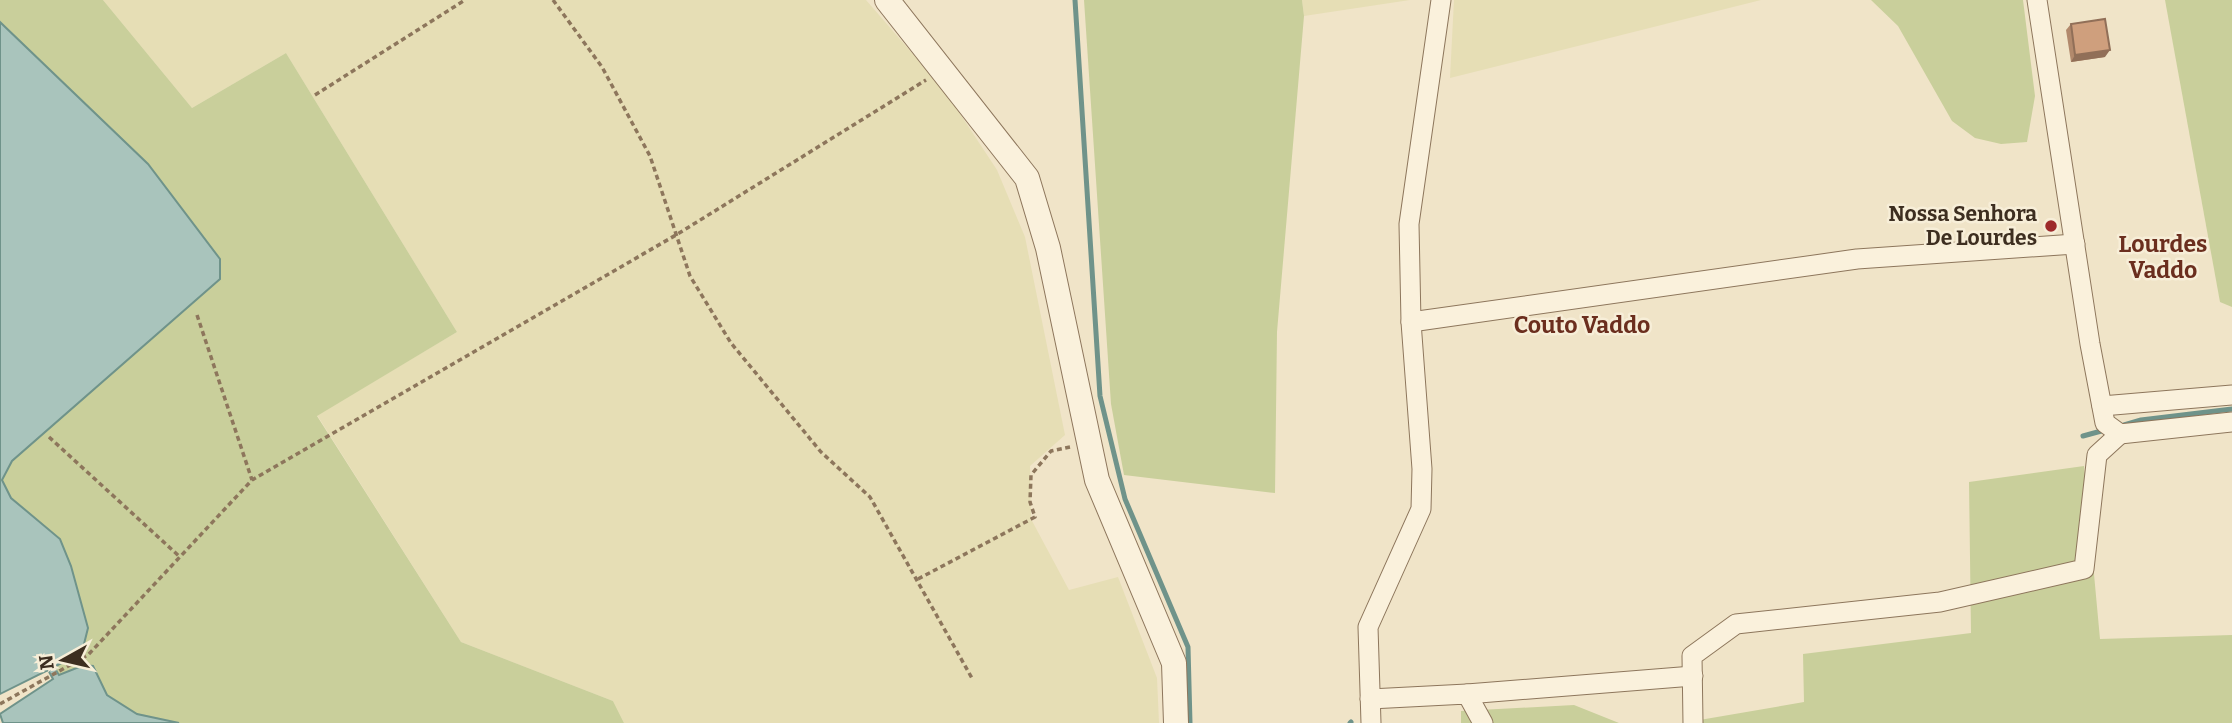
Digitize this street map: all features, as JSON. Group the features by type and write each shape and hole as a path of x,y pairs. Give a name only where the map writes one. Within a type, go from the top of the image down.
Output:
{"street":[{"path":"887,0 1027,178 1048,248 1097,480 1174,663 1176,723"},
{"path":"1371,723 1368,626 1420,509 1422,469 1411,322 1409,224 1441,0"},
{"path":"2037,0 2105,423 2120,434"},
{"path":"1411,322 1857,259 2075,244"},
{"path":"2102,406 2232,395"},
{"path":"1693,723 1692,656 1736,624 1940,602 2084,569 2097,455 2120,434 2232,422"},
{"path":"1370,699 1693,676"},
{"path":"1467,694 1483,723"}],"path":[{"path":"315,95 465,0"},
{"path":"553,0 602,67 650,156 690,276 731,343 821,452 870,497 973,680"},
{"path":"0,704 88,655 252,480 676,235 943,70"},
{"path":"197,314 252,480"},
{"path":"48,437 180,556"},
{"path":"917,580 1035,517 1030,502 1031,475 1051,450 1089,443"}],"shaded area":[{"path":"103,0 866,0 945,91 997,170 1025,237 1065,435 1030,466 1031,519 1069,590 1118,577 1157,678 1159,723 624,723 613,701 461,642 317,415 457,332 286,53 192,108"},
{"path":"1302,0 1410,0 1304,16"},
{"path":"1454,0 1761,0 1450,78"}],"green space":[{"path":"0,0 103,0 192,108 286,53 457,332 317,416 461,642 613,701 624,723 179,723 137,714 107,695 93,666 84,665 60,675 54,667 60,539 11,498 2,480 12,461 219,279 148,164 0,22"},
{"path":"1084,0 1302,0 1304,16 1277,332 1275,493 1124,475 1111,404"},
{"path":"1871,0 2023,0 2035,96 2027,142 2001,144 1975,138 1952,121 1898,26"},
{"path":"2165,0 2232,0 2232,307 2220,302"},
{"path":"2084,466 2100,639 2232,635 2232,723 1682,723 1804,702 1803,654 1971,633 1969,482"},
{"path":"1574,705 1619,723 1461,723 1461,711"}],"water":[{"path":"0,22 148,164 220,259 220,279 12,461 2,480 11,498 60,539 71,566 88,628 82,652 54,667 59,675 84,665 93,666 107,695 137,714 179,723 3,723 0,714 53,679 48,670 0,694"}],"building":[{"path":"2105,19 2110,50 2075,55 2071,24"}],"waterway":[{"path":"1075,0 1100,396 1125,499 1188,647 1190,723"},
{"path":"2124,425 2141,420 2232,409"},
{"path":"2083,436 2105,430"}],"place":[{"name":"Nossa Senhora De Lourdes","path":"2051,226"}],"district":[{"name":"Lourdes Vaddo","path":"2163,257"},
{"name":"Couto Vaddo","path":"1582,325"}]}
